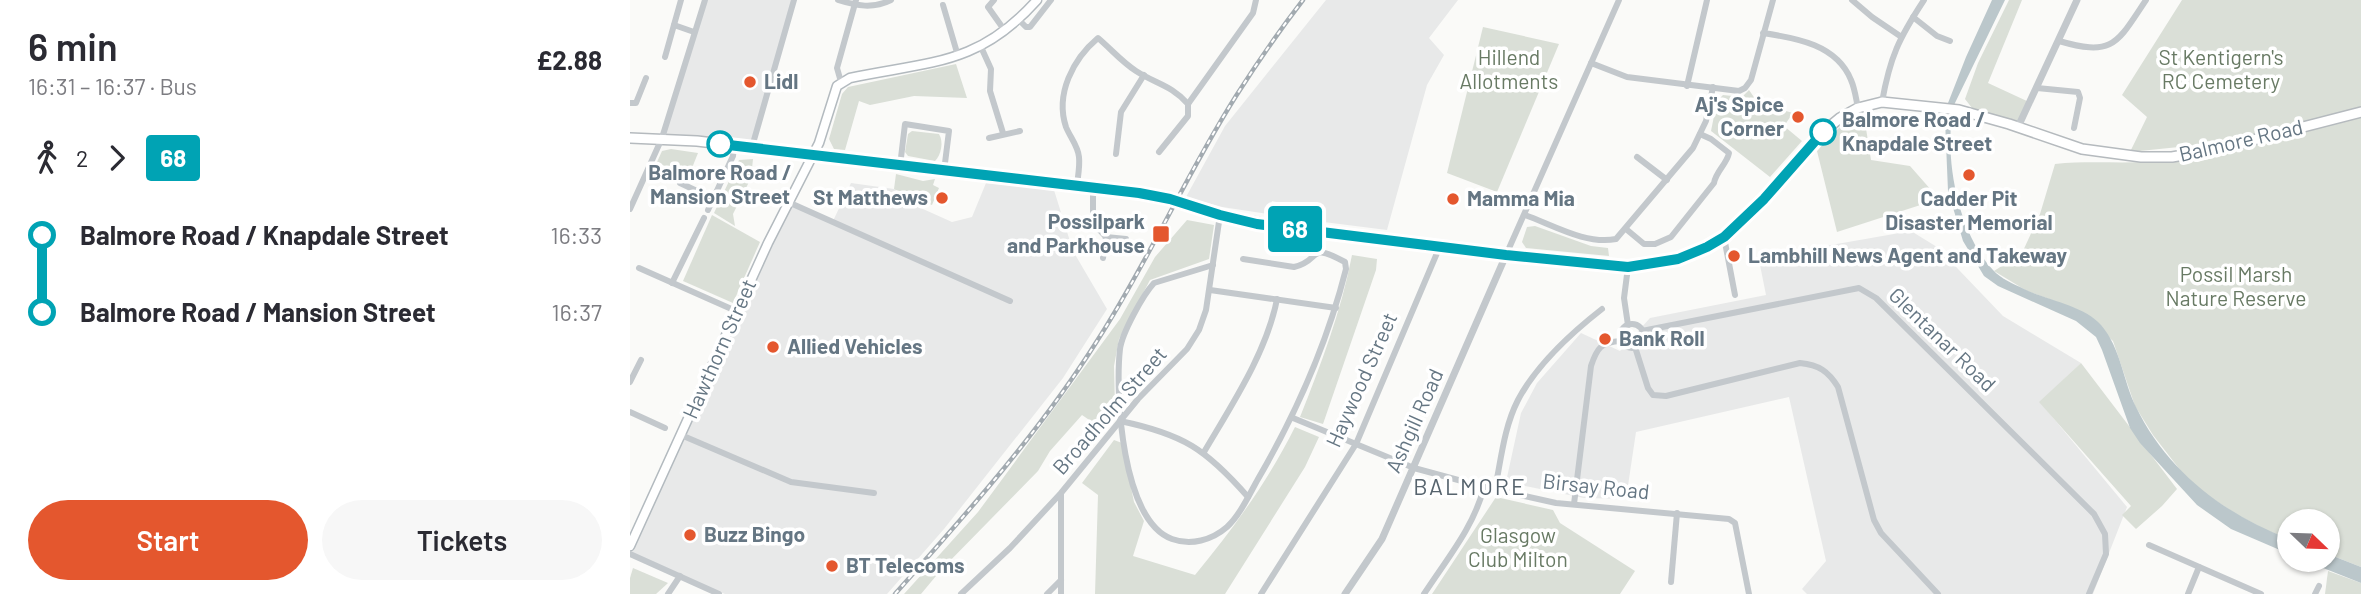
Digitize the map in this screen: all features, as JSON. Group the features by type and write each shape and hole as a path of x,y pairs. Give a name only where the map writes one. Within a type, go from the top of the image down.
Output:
{"main road":[{"path":"841,82 860,75 958,57 981,47 1005,31 1037,0"},
{"name":"Hawthorn Street","path":"630,546 736,311 813,154 834,91 841,82"},
{"path":"630,138 663,138 734,145 1093,187 1158,196 1220,215 1287,228 1628,267 1678,259 1724,237 1764,199 1823,132 1858,107 1882,102"},
{"name":"Balmore Road","path":"1882,102 1959,110 2082,149 2141,157 2172,157 2246,143 2361,112"}],"street":[{"path":"665,57 681,0"},
{"path":"630,209 663,138 705,0"},
{"path":"752,147 794,0"},
{"path":"838,0 876,6 891,0"},
{"path":"994,0 988,7 1005,31"},
{"path":"1019,20 1026,27 1030,27 1051,0"},
{"path":"1159,152 1188,116 1188,104 1253,13 1256,0"},
{"path":"1506,255 1619,0"},
{"path":"1687,86 1707,0"},
{"path":"1591,63 1627,77 1740,91 1751,80 1773,0"},
{"path":"1852,0 1900,36"},
{"path":"1882,102 1888,67 1900,36 1924,0"},
{"path":"2018,127 2077,0"},
{"path":"2059,41 2083,48 2111,45 2120,37 2146,0"},
{"path":"841,82 837,71 838,64 855,3"},
{"path":"943,5 958,57"},
{"path":"1913,17 1937,36 1950,41"},
{"path":"674,25 694,33"},
{"path":"1763,33 1799,39 1837,57 1852,81 1858,107"},
{"path":"1077,185 1080,158 1066,126 1063,102 1070,71 1098,38 1122,61 1177,92 1188,104"},
{"path":"981,47 991,69 990,91 1003,133"},
{"path":"1116,154 1121,112 1144,75"},
{"path":"630,103 636,103 646,78"},
{"path":"1525,215 1591,239 1605,242 1616,239 1693,148 1706,121 1713,87"},
{"path":"2037,88 2078,92 2080,99 2074,128"},
{"path":"900,166 905,124 949,131 944,171"},
{"path":"989,138 1020,131"},
{"path":"1626,229 1644,244 1665,242 1714,183 1716,173 1729,153 1700,134"},
{"path":"1106,139 1117,140"},
{"path":"708,210 733,156 734,145"},
{"path":"1637,157 1667,180"},
{"path":"680,183 714,199"},
{"path":"1093,187 1093,223 1106,237 1126,239"},
{"path":"788,202 1010,301"},
{"name":"Broadholm Street","path":"961,594 1010,548 1061,494 1146,389 1187,349 1203,320 1210,290 1220,215"},
{"path":"672,283 704,218"},
{"path":"1103,258 1106,237"},
{"path":"1724,237 1735,295"},
{"name":"Haywood Street","path":"1261,594 1356,444 1440,246"},
{"path":"1213,265 1154,283 1123,338 1120,349 1120,421 1138,499 1149,522 1163,535 1189,542 1209,538 1233,521 1296,419 1336,308 1346,265 1323,252 1316,252 1294,267 1243,259"},
{"name":"Ashgill Road","path":"1345,594 1382,539 1506,255"},
{"path":"1628,267 1624,298 1628,324"},
{"path":"639,268 736,311"},
{"name":"Glentanar Road","path":"1642,331 1859,288 1876,298 2094,514 2105,534 2106,554 2089,594"},
{"path":"1210,290 1336,308"},
{"path":"1204,452 1238,394 1258,351 1277,299"},
{"path":"1495,489 1508,427 1518,401 1537,373 1576,329 1602,309"},
{"path":"1628,324 1638,326 1642,331 1641,343 1635,347 1625,346 1621,341 1620,333 1628,324"},
{"path":"1574,504 1591,366 1596,351 1608,342 1621,341"},
{"path":"1635,347 1648,388 1653,395 1666,396 1800,363 1816,365 1830,374 1838,387 1874,520 1881,533 1938,594"},
{"path":"630,382 641,360"},
{"path":"630,412 665,428"},
{"name":"Birsay Road","path":"1296,419 1413,468 1495,489 1556,503 1729,519 1735,523 1749,594"},
{"path":"1120,421 1170,434 1204,452 1248,497"},
{"path":"681,435 791,482 874,493"},
{"path":"1423,594 1471,523 1484,486"},
{"path":"1061,494 1061,594"},
{"path":"1671,582 1677,513"},
{"path":"2149,545 2260,594"},
{"path":"630,554 719,594"},
{"path":"2188,594 2200,567"},
{"path":"668,594 680,576"},
{"path":"1047,594 1062,580"},
{"path":"2315,594 2319,586"}],"shaded area":[{"path":"708,0 793,0 750,148 660,142 694,32"},
{"path":"1326,0 1458,0 1429,38 1444,55 1427,85 1387,230 1300,219 1301,208 1272,201 1268,214 1222,207 1186,197 1225,126"},
{"path":"1992,0 2005,0 1954,105 1951,125 1950,146 1956,192 1970,235 1981,254 1993,270 2012,283 2076,308 2094,318 2108,334 2136,407 2164,451 2200,488 2220,503 2277,534 2277,549 2231,529 2197,505 2140,443 2130,428 2096,337 2076,321 1998,286 1984,276 1963,241 1948,191 1945,120 1948,103"},
{"path":"851,183 894,189 923,209 952,222 972,217 986,183 1054,190 1073,251 1107,309 1063,378 944,529 887,594 725,594 630,554 630,546 788,202 833,221"},
{"path":"1911,231 1937,247 2003,316 2081,363 2040,402 2127,507 2093,594 1807,594 1802,589 1826,561 1789,397 1636,432 1626,499 1584,498 1506,482 1521,413 1537,383 1581,333 1620,351 1650,318 1766,295 1759,260"},
{"path":"2340,559 2361,567 2361,583 2333,572 2340,572"}],"green space":[{"path":"2009,0 2022,0 1988,83 2029,102 2018,124 1972,108 1965,99 1978,63"},
{"name":"St Kentigern's RC Cemetery","path":"2182,0 2361,0 2361,107 2218,143 2130,152 2147,117 2122,95"},
{"name":"Hillend Allotments","path":"1483,27 1559,44 1497,192 1447,173"},
{"path":"956,64 967,98 914,96 870,105 859,101 845,150 834,149 829,139 842,94 848,87"},
{"path":"1749,90 1758,103 1793,113 1784,126 1802,141 1770,177 1711,131 1717,101 1723,95 1742,97"},
{"path":"1864,116 1871,160 1910,166 1939,199 1837,232 1817,151 1844,124"},
{"name":"Possil Marsh Nature Reserve","path":"2361,117 2361,567 2340,559 2340,509 2277,509 2277,534 2236,514 2201,491 2184,475 2153,435 2135,406 2113,341 2076,309 2027,291 1994,271 2022,253 2040,214 2055,164 2154,161 2265,142"},
{"path":"912,131 939,134 941,148 935,161 908,156 905,152 908,134"},
{"path":"671,149 698,153 688,178 657,162 662,151"},
{"path":"753,159 751,178 733,214 735,226 714,213 739,160"},
{"path":"896,174 923,181 935,179 933,185 939,188 932,205 926,203 925,206 894,189"},
{"path":"712,215 760,242 733,303 683,281"},
{"path":"1187,220 1214,225 1209,259 1150,280 1119,339 1114,366 1115,407 1092,444 1089,440 1098,426 1082,415 1050,451 1038,471 921,594 904,594 978,512 1120,319 1155,257"},
{"path":"1535,226 1591,246 1608,248 1609,256 1526,248 1522,242 1527,227"},
{"path":"1352,255 1377,259 1376,270 1323,424 1300,417 1336,317"},
{"path":"2081,363 2177,489 2136,529 2122,515 2131,506 2039,402"},
{"path":"1295,427 1319,437 1305,467 1225,594 1095,594 1098,495 1082,483 1114,440 1122,443 1134,502 1144,521 1133,556 1195,575 1249,504"},
{"name":"Glasgow Club Milton","path":"1496,497 1553,510 1560,523 1635,571 1620,594 1432,594"},
{"path":"633,568 668,583 656,594 630,594"},
{"path":"2328,572 2361,583 2361,594 2325,594"}],"railway":[{"path":"895,594 1001,472 1075,375 1116,311 1200,156 1236,96 1303,0"}],"bus line":[{"name":"68","path":"720,144 1139,193 1257,224 1506,255 1628,267 1678,259 1724,237 1764,199 1823,132"}],"place":[{"name":"Lidl","path":"750,82"},
{"name":"Aj's Spice Corner","path":"1798,117"},
{"name":"Balmore Road / Knapdale Street","path":"1823,132"},
{"name":"Balmore Road / Mansion Street","path":"720,144"},
{"name":"Cadder Pit Disaster Memorial","path":"1969,175"},
{"name":"St Matthews","path":"942,198"},
{"name":"Mamma Mia","path":"1453,199"},
{"name":"Possilpark and Parkhouse","path":"1161,234"},
{"name":"Lambhill News Agent and Takeway","path":"1734,256"},
{"name":"Bank Roll","path":"1605,339"},
{"name":"Allied Vehicles","path":"773,347"},
{"name":"Buzz Bingo","path":"690,535"},
{"name":"BT Telecoms","path":"832,566"}],"district":[{"name":"BALMORE","path":"1470,487"}]}
